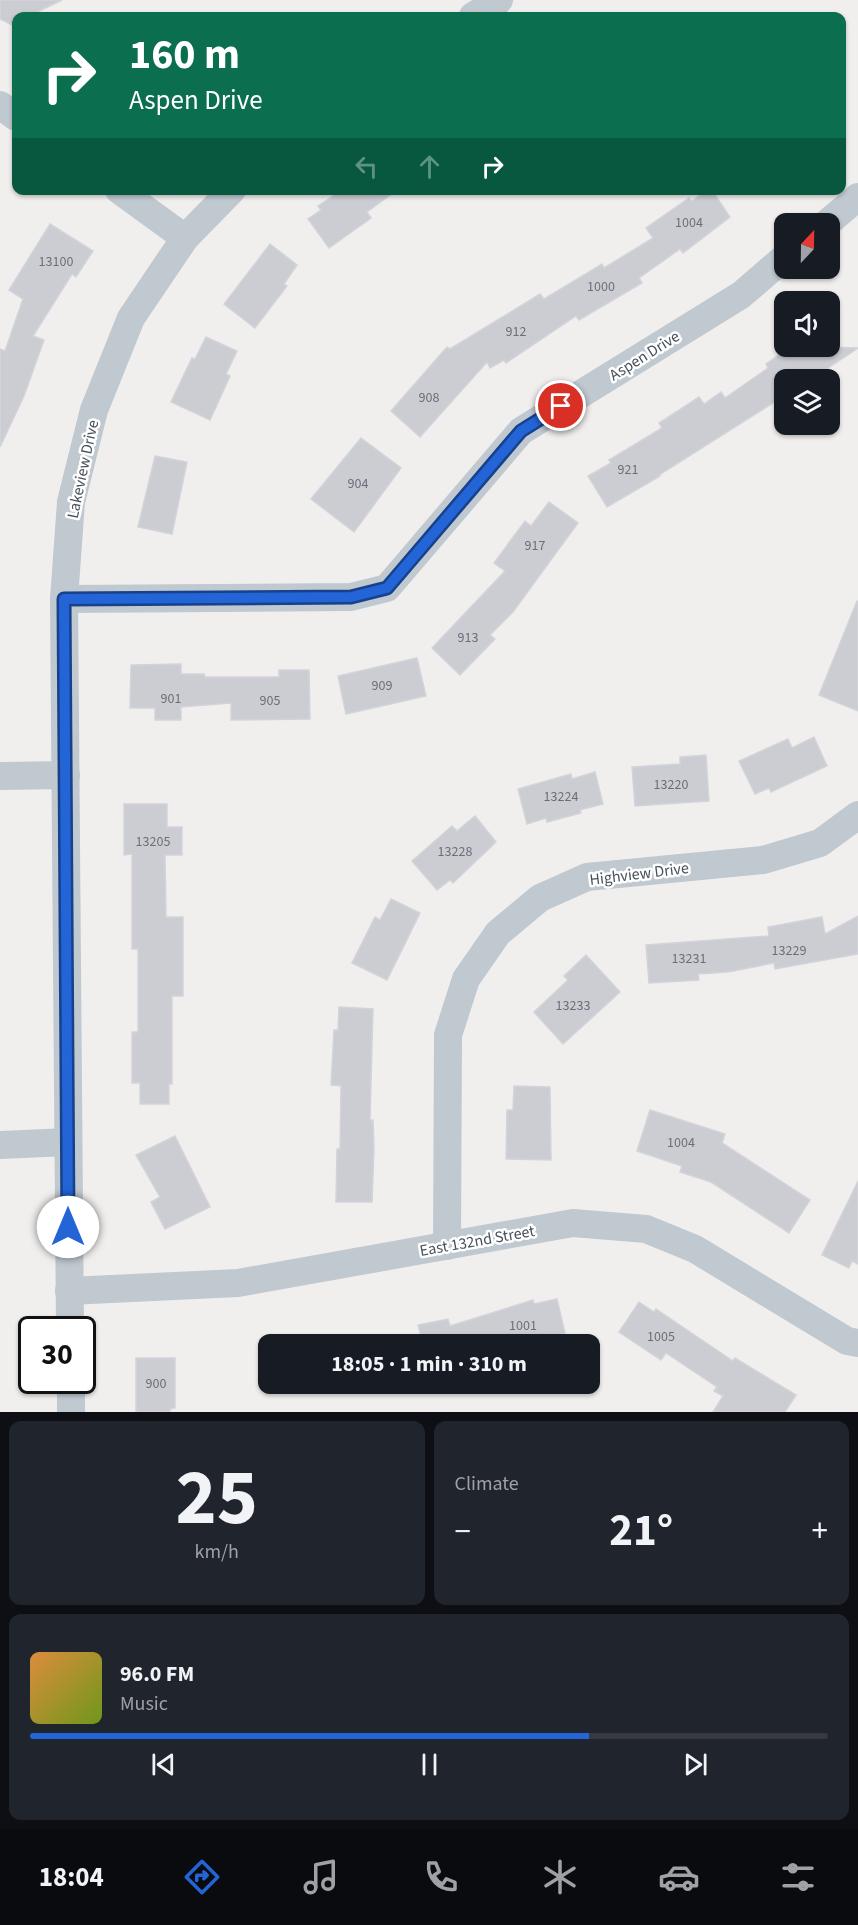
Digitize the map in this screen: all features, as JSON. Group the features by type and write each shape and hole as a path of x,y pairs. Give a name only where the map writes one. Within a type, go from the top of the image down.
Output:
{"street":[{"path":"480,12 499,0"},
{"path":"127,195 185,238"},
{"name":"Lakeview Drive","path":"70,1316 64,599 71,502 94,410 131,318 185,238 227,195"},
{"path":"839,213 858,197"},
{"name":"Aspen Drive","path":"64,599 351,597 387,588 521,431 741,295 774,267"},
{"path":"0,776 66,775"},
{"name":"Highview Drive","path":"447,1246 448,1035 466,979 498,933 540,898 587,878 764,860 820,843 858,815"},
{"path":"0,1145 68,1142"},
{"name":"East 132nd Street","path":"69,1291 238,1283 573,1223 646,1229 695,1249 847,1341 858,1343"},
{"path":"71,1394 71,1412"}],"building":[{"path":"0,0 62,0 37,12 12,12 12,25 0,19"},
{"path":"334,195 390,195 367,212 371,218 329,248 308,219 321,210 318,206"},
{"path":"700,195 715,195 730,217 683,253 680,249 639,278 642,283 579,320 576,316 506,363 504,360 490,368 487,362 420,437 391,411 447,347 450,349 540,294 544,299 602,264 604,268 653,238 646,228 689,198 692,201"},
{"path":"50,224 93,251 76,277 72,274 33,336 44,340 24,396 0,447 0,349 5,351 23,299 9,290"},
{"path":"270,244 297,265 284,284 287,286 255,328 224,304"},
{"path":"206,337 237,351 226,374 230,376 210,420 171,402 192,358 195,359"},
{"path":"840,347 858,348 826,369 774,369 774,402 660,476 607,507 588,476 611,463 609,460 662,428 659,423 699,397 704,404 721,392 725,398 768,368 766,364 776,357 840,357"},
{"path":"361,438 401,468 354,532 311,499"},
{"path":"155,456 187,462 172,534 138,527"},
{"path":"549,502 578,523 513,612 490,635 495,639 460,675 432,648 505,571 494,563 525,521 531,526"},
{"path":"858,602 858,711 819,695"},
{"path":"417,658 426,696 346,714 338,676"},
{"path":"181,664 181,674 204,674 205,677 279,677 279,670 309,670 310,719 231,720 231,703 181,707 181,720 155,720 155,708 130,708 131,665"},
{"path":"814,737 827,766 771,792 769,788 755,794 739,761 788,739 792,748"},
{"path":"706,755 709,801 635,806 632,767 680,764 680,757"},
{"path":"595,772 603,804 580,810 581,813 547,822 546,818 527,824 518,789 571,774 572,779"},
{"path":"124,804 167,804 167,827 182,827 182,855 165,855 166,917 183,917 183,996 172,996 172,1084 169,1084 169,1104 140,1104 140,1083 132,1083 132,1032 138,1032 138,949 132,949 132,854 124,855"},
{"path":"475,816 496,842 453,883 450,880 437,890 412,861 452,826 457,831"},
{"path":"391,899 420,913 387,980 352,963 375,917 380,920"},
{"path":"858,916 858,954 775,969 774,963 728,972 698,974 699,980 649,983 646,945 769,936 768,927 822,917 825,934"},
{"path":"586,955 620,992 563,1044 534,1012 568,980 564,976"},
{"path":"339,1007 373,1009 370,1120 373,1120 374,1148 372,1202 336,1202 341,1086 331,1085 334,1030 338,1030"},
{"path":"514,1086 550,1087 551,1160 506,1159 507,1110 513,1110"},
{"path":"650,1110 725,1134 722,1143 810,1200 789,1233 711,1182 680,1172 682,1166 637,1151"},
{"path":"175,1136 210,1207 165,1229 151,1202 160,1197 136,1155"},
{"path":"858,1181 858,1264 852,1261 849,1268 822,1255"},
{"path":"557,1299 565,1333 420,1334 418,1325 448,1319 450,1326 533,1300 534,1304"},
{"path":"639,1302 654,1312 656,1309 733,1361 735,1358 796,1395 785,1412 713,1412 723,1396 714,1391 717,1387 666,1353 661,1360 619,1332"},
{"path":"136,1358 175,1358 175,1408 170,1409 170,1412 136,1412"}],"route":[{"path":"68,1227 64,599 351,597 387,588 521,431 561,406"}]}
